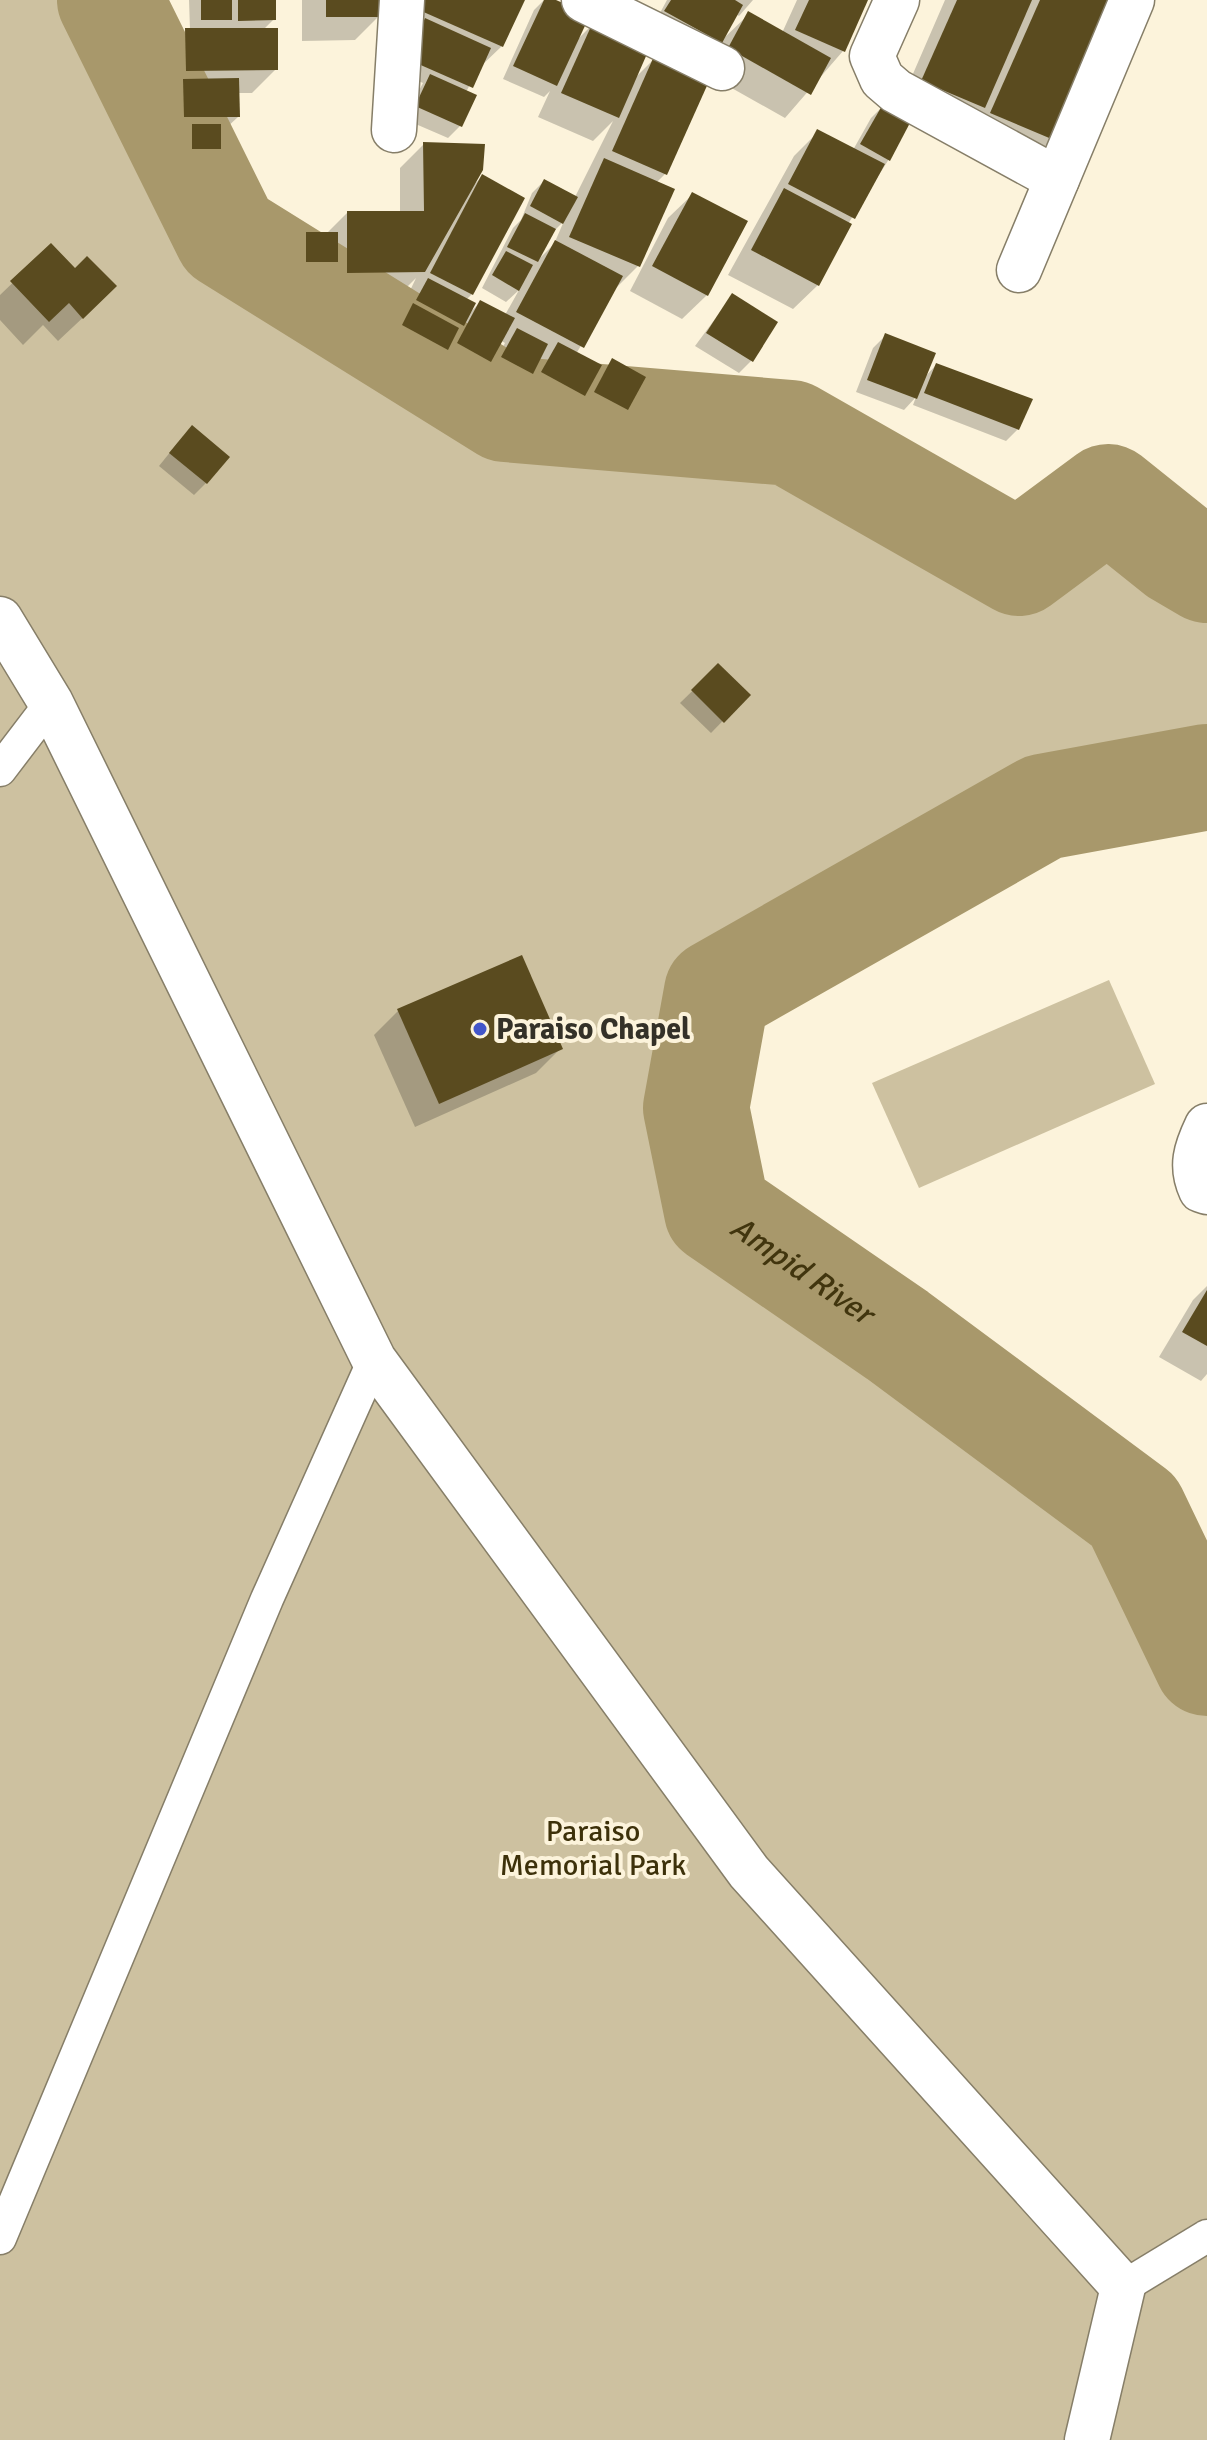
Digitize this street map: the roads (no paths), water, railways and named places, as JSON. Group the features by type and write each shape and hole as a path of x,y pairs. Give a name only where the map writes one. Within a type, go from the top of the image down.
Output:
{"street":[{"path":"394,130 402,0"},
{"path":"584,0 638,12 722,68"},
{"path":"897,0 872,56 882,79 896,91 1057,179"},
{"path":"1019,270 1132,0"},
{"path":"0,619 51,703 374,1360 749,1872 1123,2287 1087,2440"},
{"path":"1207,1126 1196,1150 1194,1174 1201,1190 1207,1192"}],"lane":[{"path":"0,770 51,703"},
{"path":"0,2238 267,1599 374,1360"},
{"path":"1123,2287 1207,2236"}],"waterway":[{"path":"110,0 227,236 505,409 791,433 1019,563 1108,497 1178,553 1207,570"},
{"name":"Ampid River","path":"1207,777 1043,807 717,992 696,1108 717,1211 897,1335 1134,1511 1207,1663"}],"place":[{"name":"Paraiso Chapel","path":"480,1029"}],"park label":[{"name":"Paraiso Memorial Park","path":"593,1848"}]}
